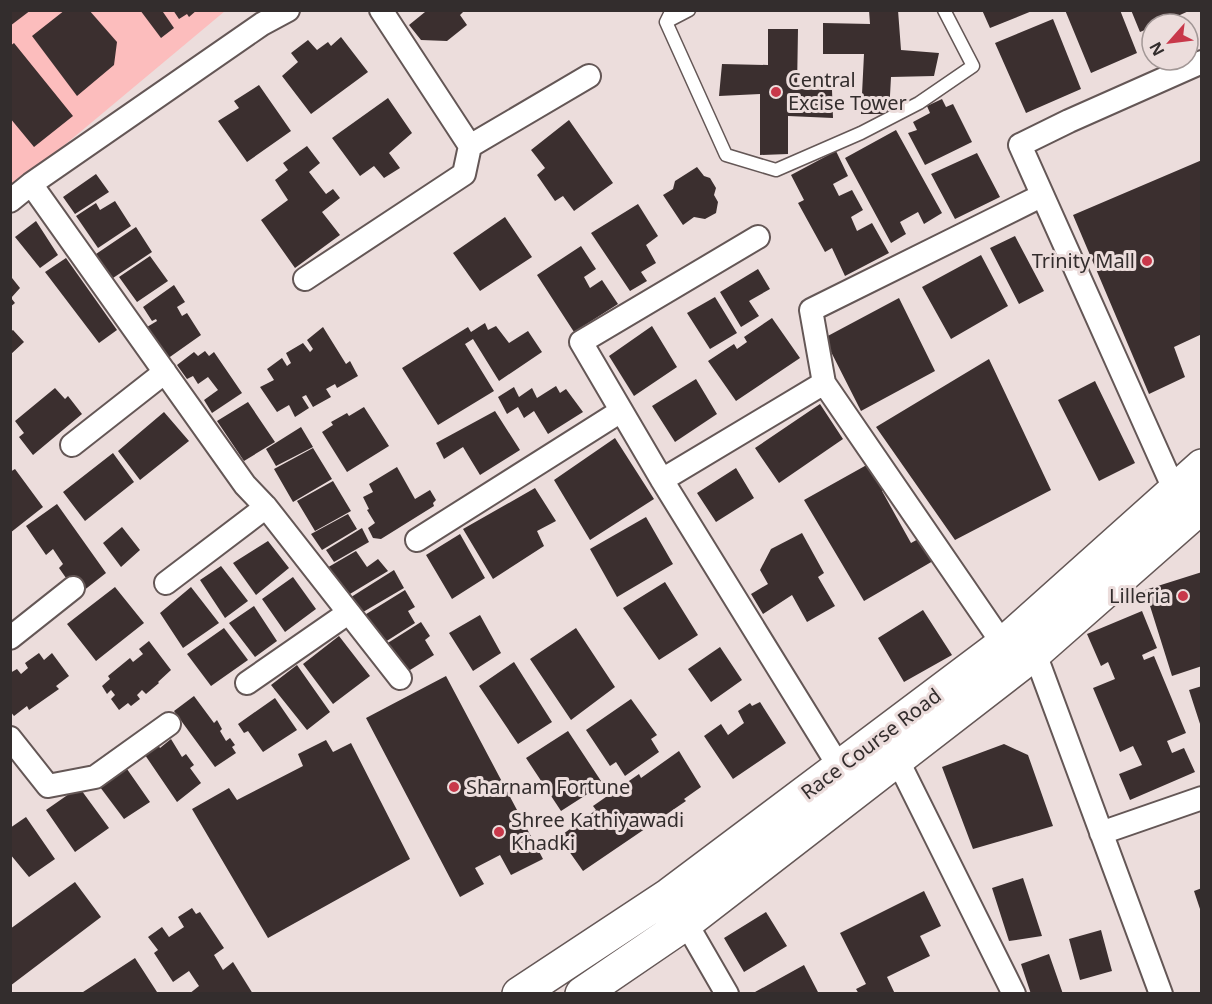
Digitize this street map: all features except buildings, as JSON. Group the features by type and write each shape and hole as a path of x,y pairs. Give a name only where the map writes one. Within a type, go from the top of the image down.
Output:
{"main road":[{"name":"Race Course Road","path":"582,993 686,923 897,759 1021,641 1174,489 1202,466"},
{"name":"Race Course Road","path":"519,993 669,895 840,768 1021,641 1202,506"}],"street":[{"path":"10,201 31,184 262,24 288,10"},
{"path":"305,279 464,174 470,146 381,10"},
{"path":"1174,489 1020,145 1202,62"},
{"path":"470,146 589,75"},
{"path":"31,184 245,485 266,507 400,678"},
{"path":"1041,196 810,310 824,383 1021,641 1101,832 1161,993"},
{"path":"758,237 581,342 662,480 840,768"},
{"path":"72,445 165,372"},
{"path":"662,480 824,383"},
{"path":"417,540 621,411"},
{"path":"166,583 266,507"},
{"path":"10,638 73,588"},
{"path":"247,683 348,613"},
{"path":"10,738 48,786 95,777 169,724"},
{"path":"897,759 1014,993"},
{"path":"1101,832 1202,798"},
{"path":"686,923 727,993"}],"lane":[{"path":"666,22 672,10"},
{"path":"666,22 689,10"},
{"path":"666,22 726,155 776,170 861,133 919,103 973,66 944,10"}],"shaded area":[{"path":"11,11 225,11 11,187"}],"place":[{"name":"Central Excise Tower","path":"776,92"},
{"name":"Trinity Mall","path":"1147,261"},
{"name":"Lilleria","path":"1183,596"},
{"name":"Sharnam Fortune","path":"454,787"},
{"name":"Shree Kathiyawadi Khadki","path":"499,832"}]}
